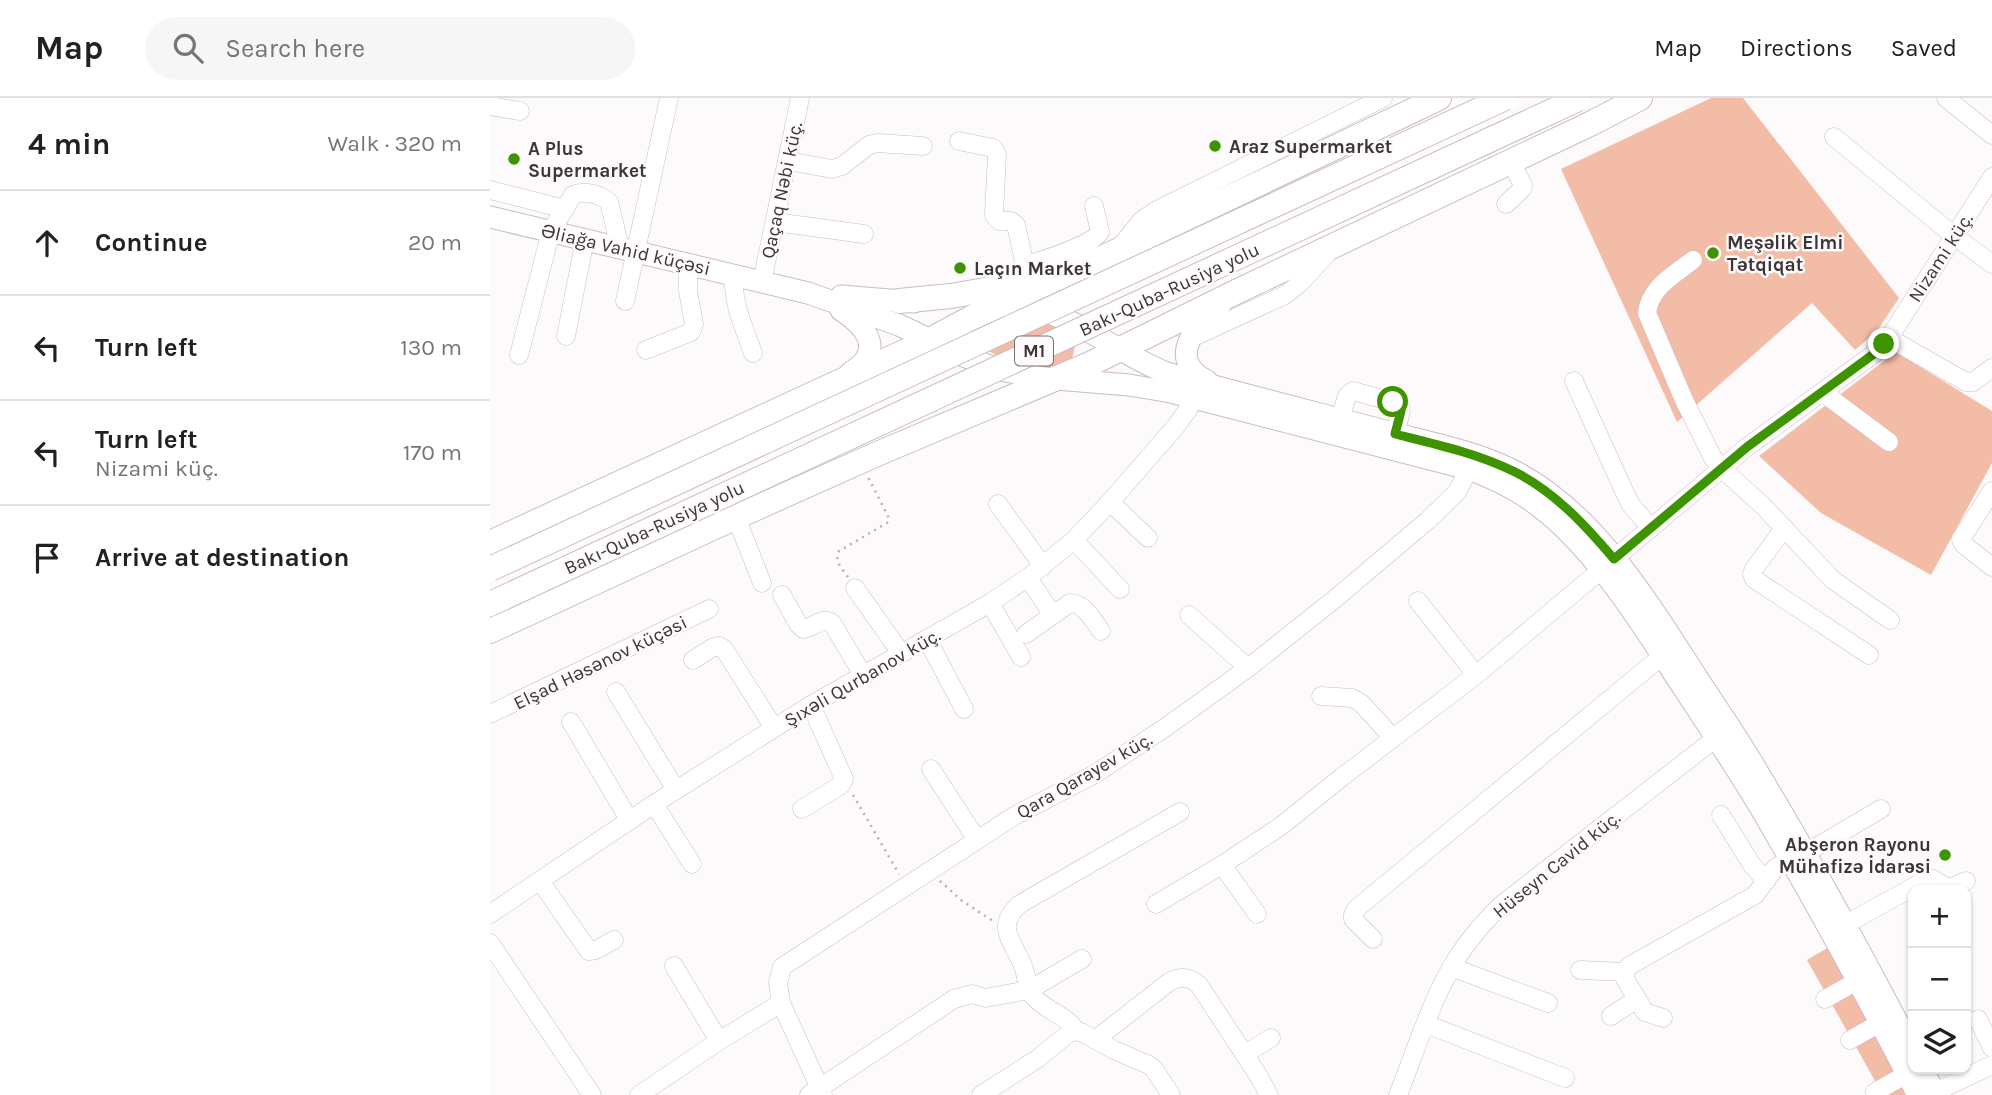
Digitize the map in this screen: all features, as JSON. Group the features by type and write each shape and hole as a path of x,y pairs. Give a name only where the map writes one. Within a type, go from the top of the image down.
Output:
{"highway":[{"path":"490,543 930,340 1439,98"},
{"name":"Bakı-Quba-Rusiya yolu","path":"490,569 1505,98"},
{"path":"490,631 861,461 1057,379 1640,98"},
{"name":"Bakı-Quba-Rusiya yolu","path":"490,604 1580,99"},
{"path":"899,301 951,296 1022,275 1073,270"}],"main road":[{"name":"Əliağa Vahid küçəsi","path":"490,217 808,293"},
{"path":"1221,388 1191,369 1187,357 1189,339 1197,326 1238,291"},
{"path":"808,293 1039,310 1062,318 1148,366 1474,455 1535,483 1587,527 1662,656 1770,824 1798,856 1846,924 1908,1042"},
{"path":"808,293 899,325 1000,370 1028,376 1146,387 1192,397 1469,469 1508,485 1526,496 1608,565 1676,646 1758,771 1857,981 1880,1024 1908,1063"},
{"path":"808,293 853,318 862,328 869,343 868,357 862,365 838,383"},
{"path":"997,306 970,324 966,336 972,353 1000,370"},
{"path":"1057,379 1078,365 1084,350 1082,337 1062,318"},
{"path":"1916,1074 1929,1094"}],"street":[{"path":"625,301 628,249 668,98"},
{"name":"Qaçaq Nəbi küç.","path":"762,282 800,98"},
{"path":"1117,251 1141,221 1155,211 1383,98"},
{"path":"1946,98 1992,135"},
{"path":"490,106 520,111"},
{"path":"1833,137 1992,264"},
{"path":"959,141 993,148 997,154 994,215 999,221 1011,221 1016,225 1022,275 1097,237 1100,232 1094,206"},
{"path":"788,162 832,169 842,166 869,145 877,143 923,146"},
{"path":"1506,204 1523,185 1511,162"},
{"name":"Nizami küç.","path":"1156,904 1281,826 1476,675 1776,424 1875,353 1889,338 1992,177"},
{"path":"490,190 565,209"},
{"path":"519,355 551,231 573,195 581,192 606,199 628,249"},
{"path":"775,222 864,234"},
{"path":"566,336 585,239"},
{"path":"1189,339 1289,292 1336,244"},
{"path":"1693,260 1654,291 1648,302 1647,313 1684,400 1713,458 1833,580 1891,620"},
{"path":"646,350 691,332 694,324 688,291 688,264"},
{"path":"734,275 735,303 753,353"},
{"path":"1889,338 1959,380 1973,382 1988,378"},
{"path":"1574,381 1631,505 1651,528"},
{"path":"1340,419 1349,393 1353,391 1380,398 1400,406 1395,434"},
{"path":"1822,392 1889,442"},
{"name":"Şıxəli Qurbanov küç.","path":"490,914 654,804 774,728 990,603 1028,578 1074,540 1110,502 1177,425 1189,408 1192,397"},
{"name":"Qara Qarayev küç.","path":"817,1092 781,1003 778,983 782,967 1033,804 1095,774 1248,668 1427,521 1457,492 1469,469"},
{"path":"1992,491 1961,539 1963,544 1992,567"},
{"path":"1110,502 1148,538"},
{"path":"998,504 1043,566"},
{"path":"736,517 762,583"},
{"path":"1784,528 1754,569 1754,579 1870,655"},
{"path":"1074,540 1120,589"},
{"path":"1028,578 1053,615"},
{"path":"855,588 901,653"},
{"path":"782,596 803,628 823,620 832,622 863,675"},
{"path":"1418,601 1476,675"},
{"path":"1026,634 1075,602 1101,631"},
{"path":"990,603 1021,657"},
{"name":"Elşad Həsənov küçəsi","path":"490,714 709,609"},
{"path":"1189,615 1248,668"},
{"path":"927,639 964,709"},
{"path":"693,660 712,648 719,646 724,649 774,728"},
{"path":"1373,939 1353,919 1356,909 1662,656"},
{"path":"616,692 676,790"},
{"path":"1321,696 1352,698 1361,703 1393,738"},
{"path":"802,809 841,785 844,779 811,705"},
{"path":"571,722 629,821"},
{"name":"Hüseyn Cavid küç.","path":"1398,1095 1451,967 1483,923 1500,906 1716,738"},
{"path":"931,769 977,840"},
{"path":"654,804 692,864"},
{"path":"1663,1018 1645,1012 1625,979 1629,966 1755,895 1775,868 1881,809"},
{"path":"1171,1095 1149,1065 1076,1031 1070,1023 1040,1003 1029,990 1024,970 1006,930 1009,916 1020,904 1180,813"},
{"path":"1721,815 1752,865 1766,881"},
{"path":"1222,865 1257,914"},
{"path":"1846,924 1928,879 1933,878 1951,888 1966,881"},
{"path":"540,881 589,951 614,940"},
{"path":"490,943 592,1095"},
{"path":"817,1092 954,999 972,995 985,998 1029,990 1082,959"},
{"path":"674,966 719,1041"},
{"path":"1451,967 1548,1003"},
{"path":"1580,970 1625,972"},
{"path":"1095,1040 1169,982 1185,977 1199,985 1269,1095"},
{"path":"1825,999 1857,981"},
{"path":"1611,1016 1637,999"},
{"path":"639,1095 781,1003"},
{"path":"1978,1019 1992,1048"},
{"path":"1426,1024 1564,1078"},
{"path":"1850,1040 1880,1024"},
{"path":"981,1095 1037,1059 1069,1033 1076,1031"},
{"path":"1245,1054 1271,1038"},
{"path":"1929,1094 1992,1065"},
{"path":"1875,1092 1908,1074"}],"path":[{"path":"855,588 837,562 836,556 839,551 887,523 889,518 861,461"},
{"path":"844,779 906,886"},
{"path":"930,871 961,900 1006,930"}],"shaded area":[{"path":"1711,98 1743,98 1899,298 1877,331 1855,350 1812,303 1677,422 1561,169"},
{"path":"1010,315 1056,325 1075,346 1072,360 1058,366 1028,366 999,357 984,348 979,331 985,323"},
{"path":"1896,352 1992,411 1992,463 1931,575 1821,513 1759,456"},
{"path":"1829,947 1906,1095 1883,1095 1807,960"}],"place":[{"name":"Araz Supermarket","path":"1215,146"},
{"name":"A Plus Supermarket","path":"514,159"},
{"name":"Meşəlik Elmi Tətqiqat","path":"1713,253"},
{"name":"Laçın Market","path":"960,268"},
{"name":"Abşeron Rayonu Mühafizə İdarəsi","path":"1945,855"}],"route":[{"path":"1393,402 1400,406 1401,411 1395,434 1474,455 1516,472 1535,483 1572,513 1614,559 1747,447 1884,344"}]}
